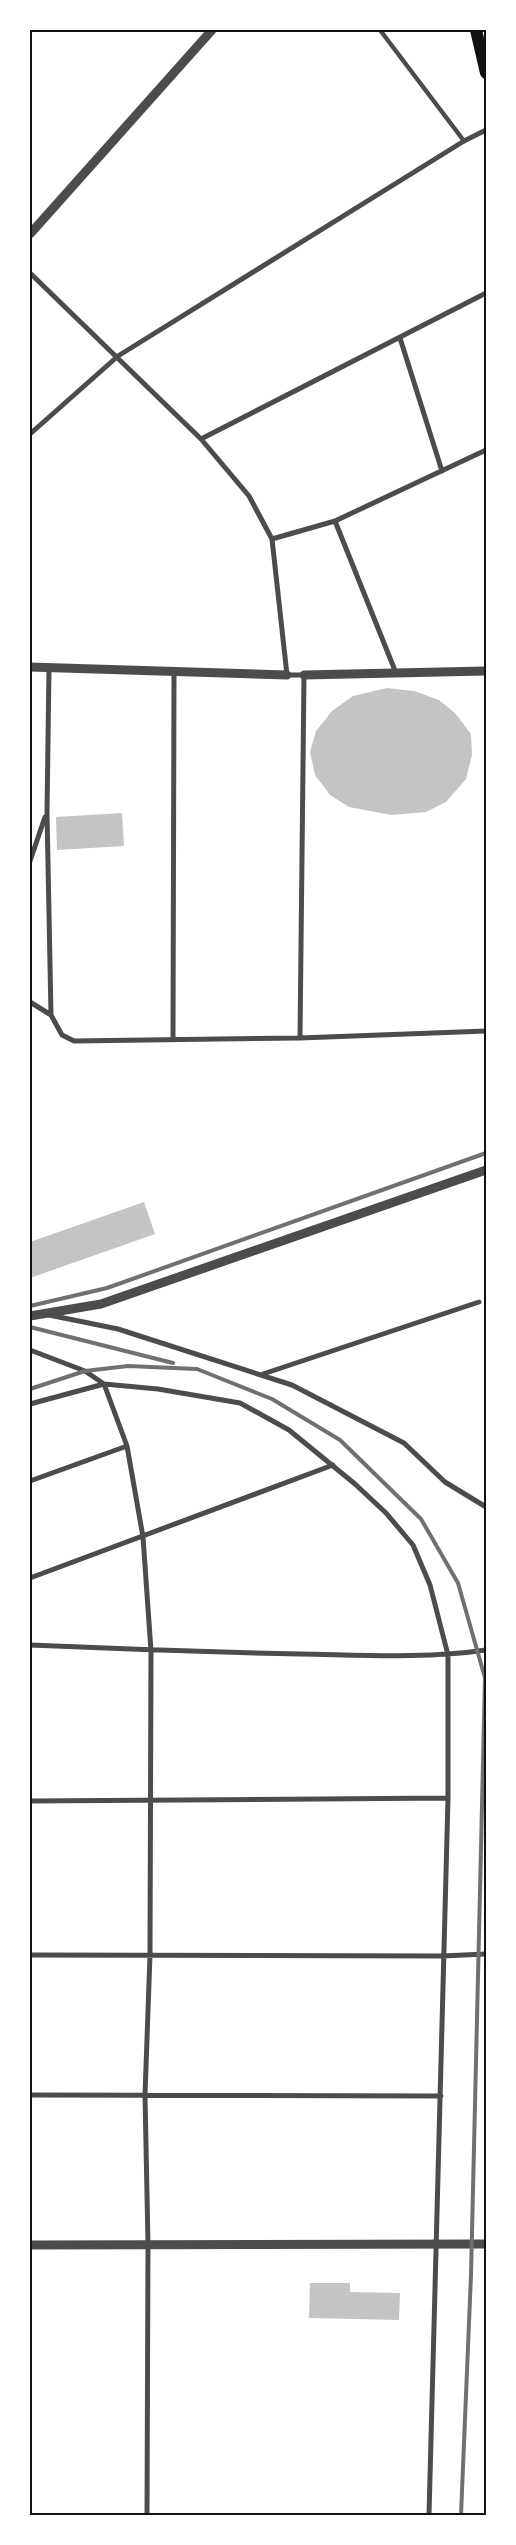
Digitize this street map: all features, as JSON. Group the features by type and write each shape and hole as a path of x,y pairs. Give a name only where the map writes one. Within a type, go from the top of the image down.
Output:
{"main road":[{"path":"476,30 486,73"}],"street":[{"path":"30,234 212,30"},
{"path":"380,30 464,141"},
{"path":"30,434 118,356 464,141 486,130"},
{"path":"30,273 118,356 201,439 249,496 272,539 287,675"},
{"path":"201,439 486,293"},
{"path":"400,338 442,471"},
{"path":"272,539 335,521 486,450"},
{"path":"335,521 396,673"},
{"path":"30,667 304,676 486,671"},
{"path":"50,668 47,813 51,1015 62,1035 74,1040 300,1038 486,1031"},
{"path":"173,1038 174,673"},
{"path":"300,1038 304,676"},
{"path":"30,861 47,813"},
{"path":"30,1002 51,1015"},
{"path":"30,1316 101,1304 486,1170"},
{"path":"263,1374 479,1302"},
{"path":"43,1314 118,1329 263,1374 292,1385 398,1439 445,1482 486,1507"},
{"path":"30,1350 85,1371 104,1384 127,1446 143,1537 151,1651 150,1955 145,2095 148,2244 147,2515"},
{"path":"30,1404 104,1384 158,1389 240,1404 289,1430 386,1513 413,1545 430,1585 448,1655 448,1798 442,1956 442,2096 429,2515"},
{"path":"30,1481 127,1446"},
{"path":"30,1578 332,1466"},
{"path":"30,1645 151,1651 448,1655 486,1650"},
{"path":"30,1801 151,1802 448,1798"},
{"path":"30,1955 442,1956 486,1954"},
{"path":"30,2095 442,2096"},
{"path":"30,2245 437,2246 486,2244"}],"building":[{"path":"387,688 414,691 439,700 455,713 471,734 472,755 466,779 446,802 426,812 391,815 349,807 330,795 315,775 310,752 316,731 332,711 353,696"},
{"path":"122,813 124,846 57,850 56,817"},
{"path":"144,1202 155,1234 30,1278 30,1242"},
{"path":"310,2283 350,2283 350,2292 400,2293 399,2320 309,2318"}],"railway":[{"path":"30,1306 107,1288 486,1153"},
{"path":"30,1327 173,1363"},
{"path":"30,1389 85,1371 128,1366 197,1369 272,1399 340,1440 421,1519 458,1583 485,1678 471,2275 461,2515"}]}
